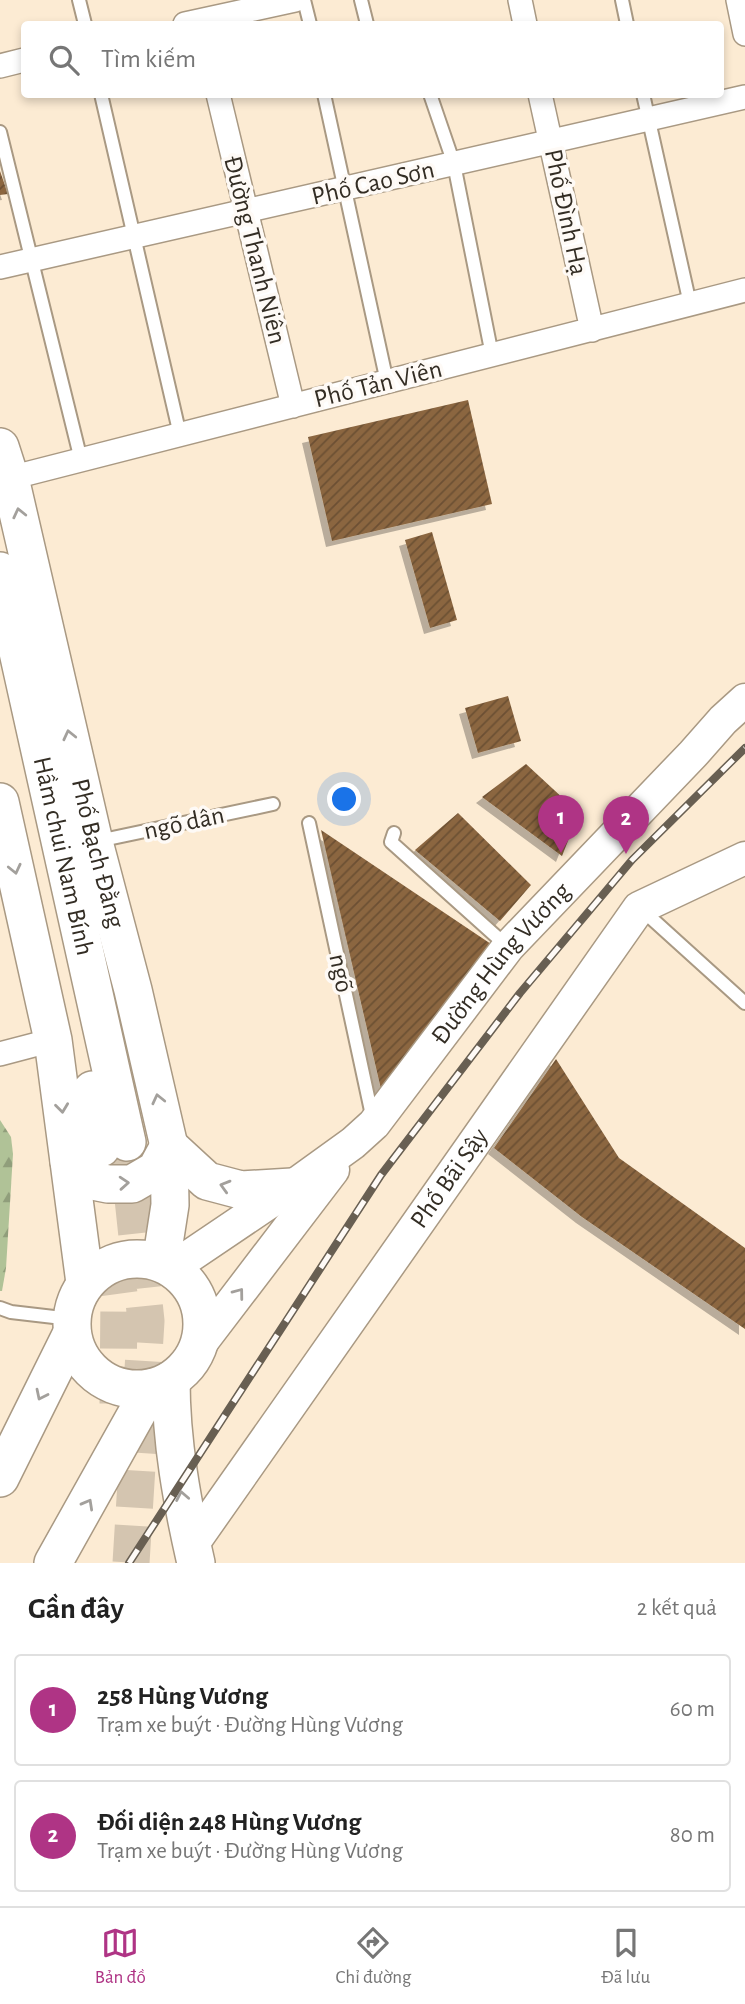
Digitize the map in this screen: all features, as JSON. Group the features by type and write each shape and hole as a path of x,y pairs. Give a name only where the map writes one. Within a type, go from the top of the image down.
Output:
{"main road":[{"name":"Phố Bạch Đằng","path":"5,462 169,1146 170,1205 166,1266"},
{"name":"Hầm chui Nam Bính","path":"0,571 99,1150"},
{"name":"Hầm chui Nam Bính","path":"0,665 85,1038 99,1150"},
{"name":"Đường Hùng Vương","path":"198,1347 509,947 745,700"},
{"path":"0,802 53,1040 99,1150 85,1283"},
{"name":"Phố Bãi Sậy","path":"194,1554 639,908 745,858"},
{"name":"Đường Hùng Vương","path":"166,1266 292,1187 364,1134"},
{"path":"99,1150 89,1180 108,1184 132,1184 156,1170 169,1146 207,1181 241,1191 292,1187"},
{"path":"0,1478 18,1432 72,1326 76,1300 85,1283 99,1270 116,1261 135,1258 166,1266 185,1280 195,1295 201,1312 202,1329 198,1347 187,1366 161,1384 133,1389 116,1386 100,1378 86,1366 77,1350 72,1326"},
{"path":"161,1384 171,1419 179,1484 194,1554"},
{"path":"64,1559 161,1384"}],"street":[{"path":"195,18 295,0"},
{"path":"520,0 524,21"},
{"path":"738,0 745,34"},
{"path":"0,66 21,61"},
{"name":"Phố Cao Sơn","path":"0,267 745,97"},
{"name":"Đường Thanh Niên","path":"219,98 293,406"},
{"name":"Phố Đình Hạ","path":"541,98 592,330"},
{"name":"Phố Tản Viên","path":"5,462 81,460 745,290"},
{"path":"0,1054 53,1040"}],"lane":[{"path":"79,0 84,21"},
{"path":"304,0 309,21"},
{"path":"361,0 366,21"},
{"path":"622,0 626,21"},
{"path":"102,98 180,435"},
{"path":"325,98 387,382"},
{"path":"431,98 454,164 492,355"},
{"path":"644,98 691,304"},
{"path":"0,132 81,460"},
{"name":"ngõ dân","path":"94,842 274,804"},
{"name":"ngõ","path":"309,823 364,1134"},
{"path":"394,833 391,842 509,947"},
{"path":"639,908 745,1003"},
{"path":"0,1308 72,1326"}],"green space":[{"path":"0,1120 11,1137 13,1154 6,1268 2,1291 0,1291"}],"building":[{"path":"0,171 8,194 0,195"},
{"path":"468,400 492,504 332,541 308,437"},
{"path":"432,532 457,620 430,628 405,540"},
{"path":"508,696 521,741 478,753 465,708"},
{"path":"526,764 579,813 562,856 482,797"},
{"path":"458,813 531,885 500,921 415,850"},
{"path":"321,830 491,944 381,1089"},
{"path":"556,1059 619,1158 745,1248 745,1329 582,1217 494,1148"}],"tunnel":[{"path":"127,1142 146,1321 131,1563"},
{"path":"114,1257 119,1294 118,1405"}],"railway":[{"path":"129,1563 381,1175 520,993 632,860 745,748"}],"place":[{"name":"258 Hùng Vương","path":"561,853"},
{"name":"Đối diện 248 Hùng Vương","path":"626,854"}]}
